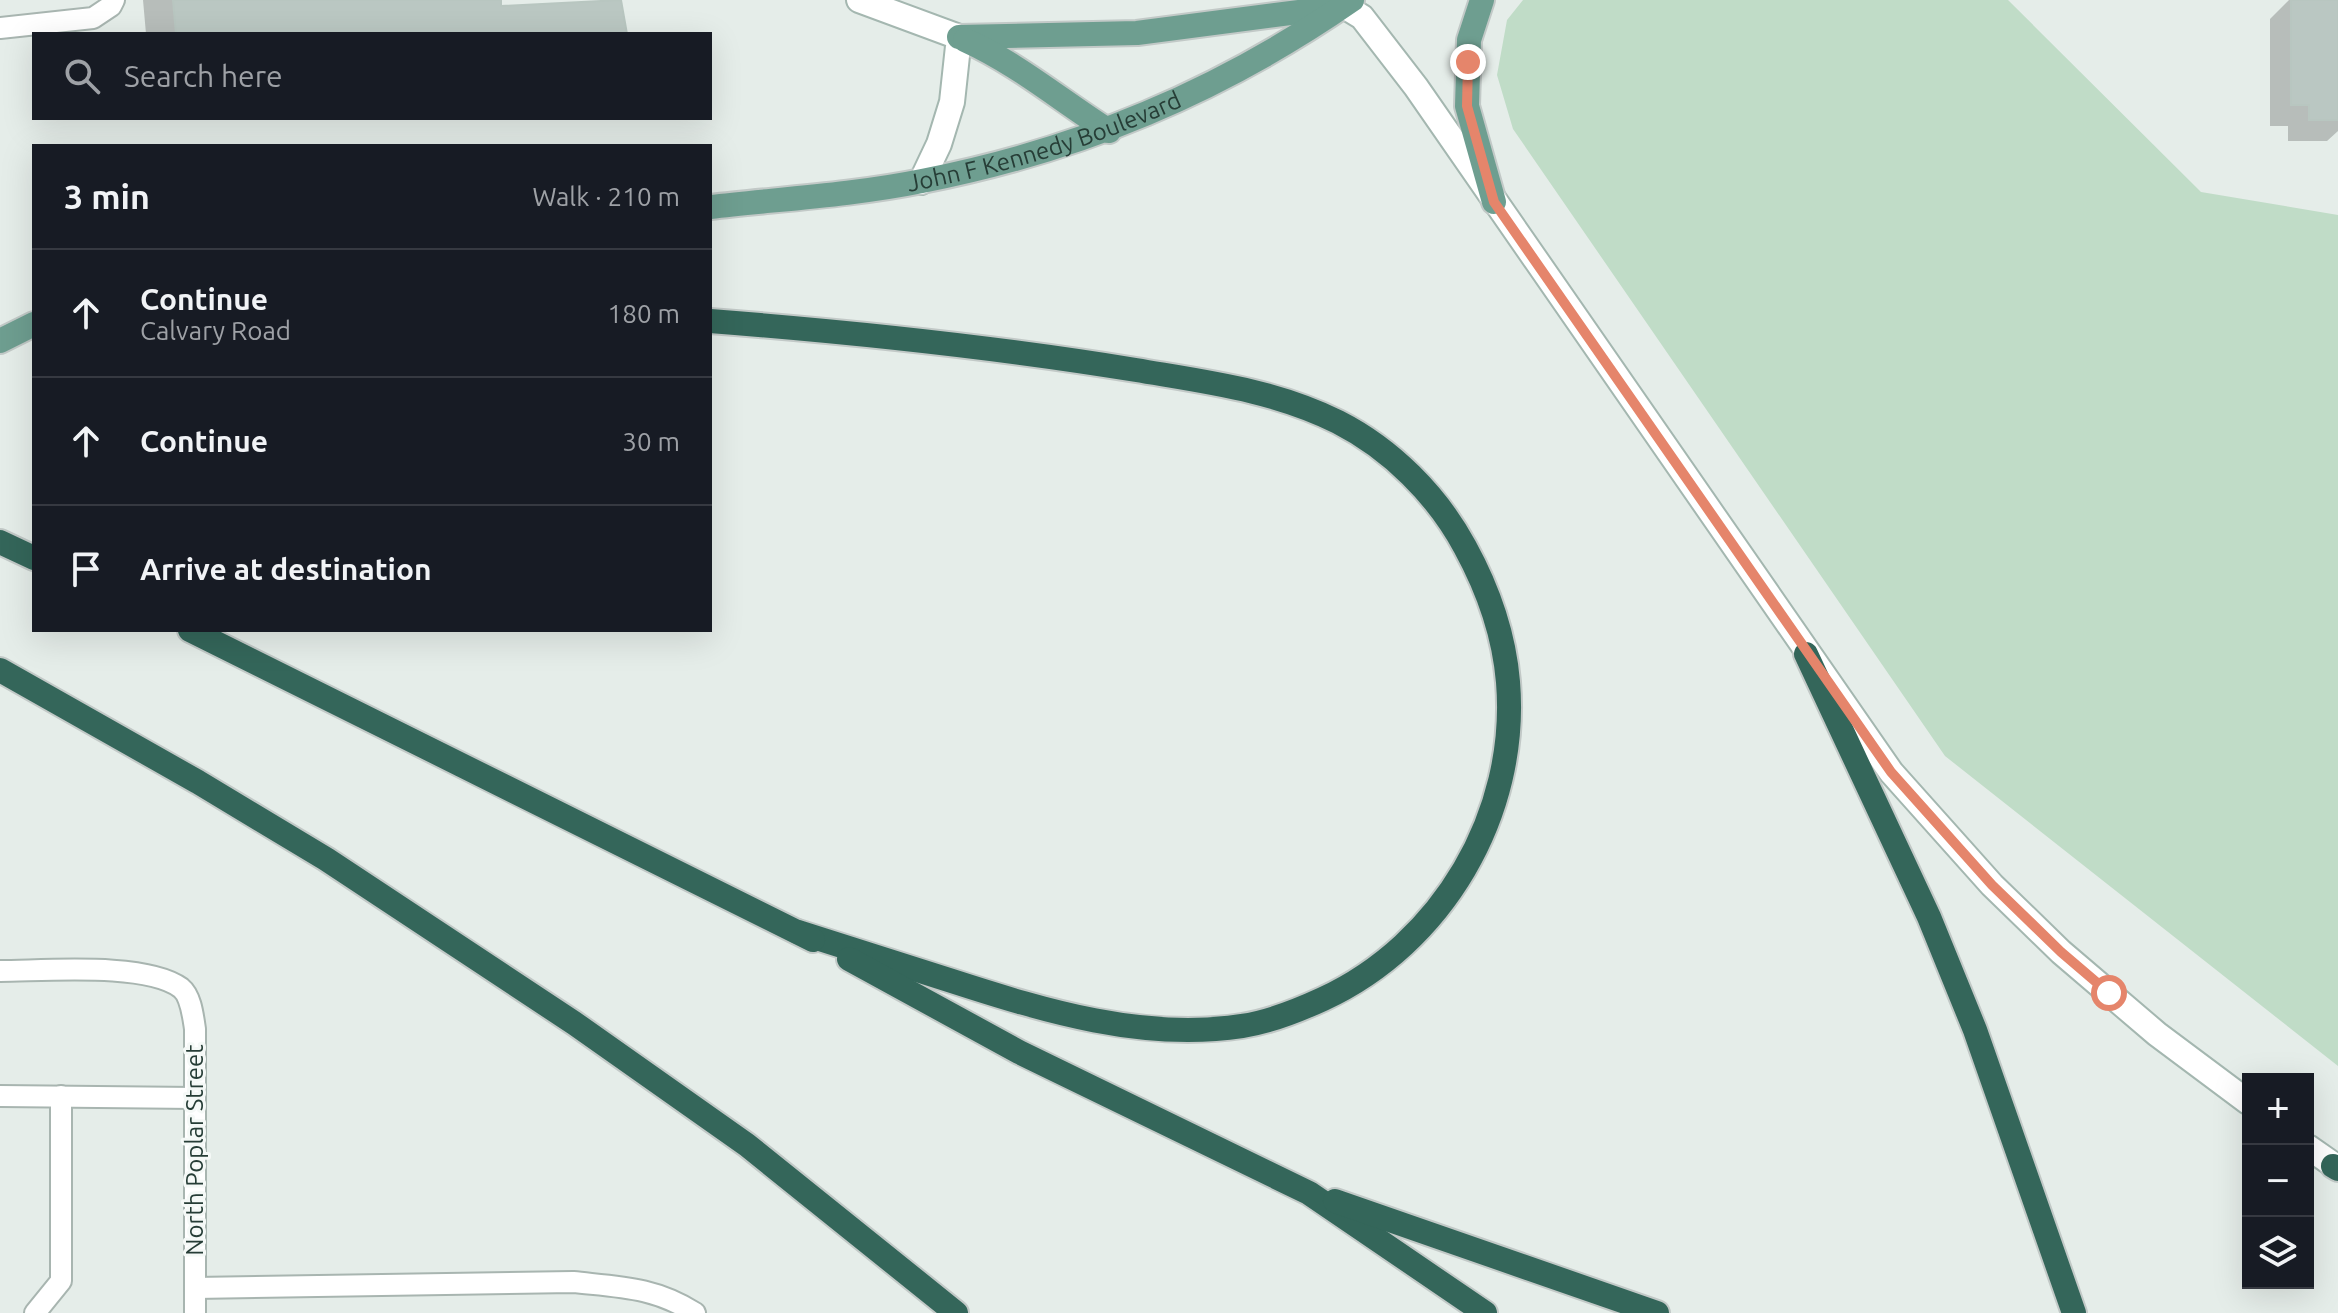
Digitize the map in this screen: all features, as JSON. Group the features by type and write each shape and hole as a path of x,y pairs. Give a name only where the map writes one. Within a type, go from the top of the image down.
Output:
{"highway":[{"path":"712,321 951,344 1093,363 1245,388 1316,412 1342,424 1388,454 1412,475 1450,523 1483,580 1498,624 1508,677 1508,739 1496,798 1479,844 1449,895 1417,933 1380,966 1347,988 1293,1013 1244,1026 1195,1030 1145,1028 1024,1004 798,932"},
{"path":"0,542 32,557"},
{"path":"194,632 798,932 1019,1052 1309,1193 1485,1313"},
{"path":"1806,654 1941,945 1975,1030 2074,1313"},
{"path":"0,670 198,782 326,859 574,1023 747,1145 956,1313"},
{"path":"1309,1193 1657,1313"}],"main road":[{"path":"859,0 997,54 1109,131"},
{"path":"1482,0 1469,40 1467,106 1494,202"},
{"path":"959,37 1137,33 1348,3 1399,65 1891,772 1992,885 2061,952 2242,1097"},
{"name":"John F Kennedy Boulevard","path":"712,207 921,182 1109,131 1194,94 1299,37 1348,3"},
{"path":"921,182 939,144 952,102 959,37"},
{"path":"0,341 32,325"},
{"path":"2314,1152 2336,1168"}],"lane":[{"path":"0,28 93,18 111,6 114,0"},
{"name":"North Poplar Street","path":"0,971 123,971 160,979 183,989 192,1008 195,1029 195,1313"},
{"path":"0,1096 195,1098"},
{"path":"35,1313 61,1281 61,1096"},
{"path":"195,1288 573,1282 625,1287 672,1298 695,1313"}],"green space":[{"path":"1523,0 2008,0 2201,192 2338,215 2338,1066 1945,756 1513,129 1497,75 1507,20"}],"building":[{"path":"173,0 501,0 501,6 621,0 627,32 176,32"},
{"path":"2291,0 2338,0 2338,120 2309,120 2309,105 2291,105"}],"route":[{"path":"1468,62 1467,106 1494,202 1891,772 1992,885 2061,952 2109,993"}]}
